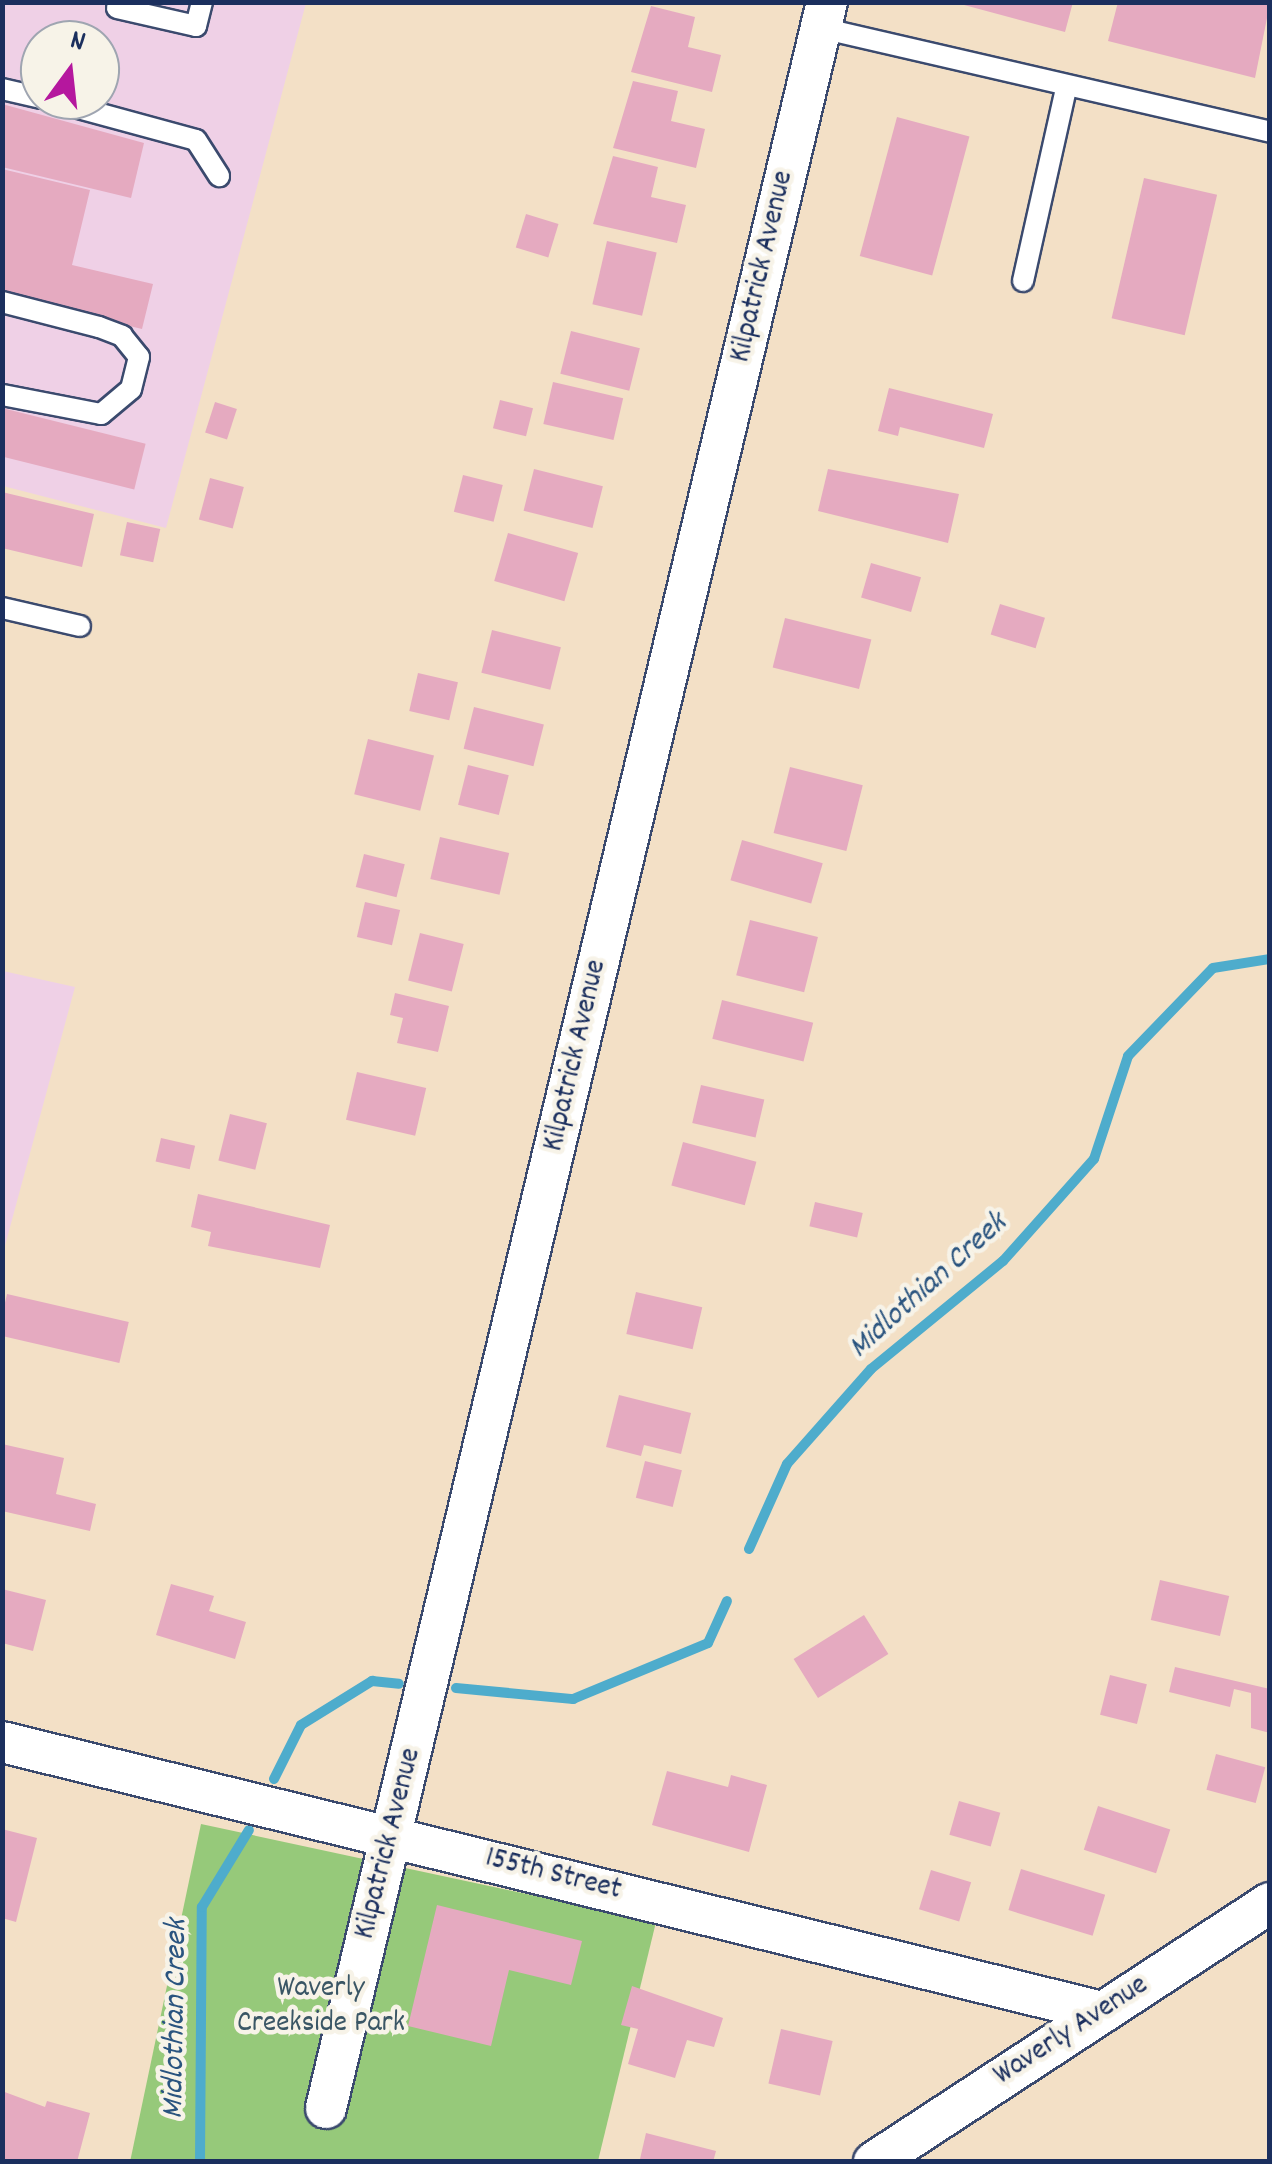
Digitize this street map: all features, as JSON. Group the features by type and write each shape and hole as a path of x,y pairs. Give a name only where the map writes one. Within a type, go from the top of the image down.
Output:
{"street":[{"name":"Kilpatrick Avenue","path":"326,2108 824,15"},
{"name":"155th Street","path":"2,1742 1102,2012"},
{"name":"Waverly Avenue","path":"874,2162 1270,1903"}],"lane":[{"path":"94,2 196,26 202,2"},
{"path":"824,15 1066,88 1270,132"},
{"path":"1023,281 1066,88"},
{"path":"120,119 196,140 219,176"},
{"path":"2,302 100,327 122,336 139,356 131,389 101,414 2,395"},
{"path":"2,608 80,626"}],"shaded area":[{"path":"2,3 306,3 166,528 3,486"},
{"path":"2,971 75,987 3,1253"}],"green space":[{"name":"Waverly Creekside Park","path":"201,1824 656,1922 598,2161 130,2162"}],"building":[{"path":"953,2 1073,2 1065,32"},
{"path":"1118,2 1270,3 1255,78 1108,41"},
{"path":"651,6 695,17 688,47 721,55 712,92 631,72"},
{"path":"633,81 678,91 671,121 705,129 696,168 613,148"},
{"path":"2,104 20,109 20,120 60,120 144,143 131,198 2,167"},
{"path":"897,117 969,136 932,276 860,256"},
{"path":"613,156 658,167 651,197 686,205 677,243 593,224"},
{"path":"2,169 90,190 72,265 153,284 142,329 2,295"},
{"path":"1144,178 1217,195 1185,335 1112,318"},
{"path":"526,214 559,224 548,257 516,247"},
{"path":"607,241 657,252 642,316 592,304"},
{"path":"571,331 640,348 629,391 560,374"},
{"path":"553,382 623,398 613,440 543,424"},
{"path":"889,388 993,414 984,448 900,427 898,436 878,431"},
{"path":"500,400 533,408 526,436 493,428"},
{"path":"215,402 237,409 227,440 205,432"},
{"path":"2,408 146,444 134,489 2,456"},
{"path":"534,469 603,486 592,528 524,511"},
{"path":"828,469 959,494 948,543 818,511"},
{"path":"463,475 503,485 494,522 454,512"},
{"path":"210,478 244,487 233,529 199,520"},
{"path":"2,492 94,514 82,567 2,548"},
{"path":"127,522 160,529 153,562 120,555"},
{"path":"508,533 578,553 564,601 494,581"},
{"path":"871,563 921,577 911,612 861,598"},
{"path":"1000,604 1045,618 1036,648 991,635"},
{"path":"785,618 871,640 859,689 773,667"},
{"path":"492,630 561,647 550,690 481,673"},
{"path":"418,673 458,682 449,720 409,711"},
{"path":"474,707 544,724 533,766 464,749"},
{"path":"368,739 434,755 420,811 354,794"},
{"path":"468,765 509,775 499,815 458,805"},
{"path":"790,767 863,785 846,851 774,833"},
{"path":"440,837 509,853 500,895 430,879"},
{"path":"742,840 823,863 811,904 730,880"},
{"path":"364,854 405,864 397,897 356,887"},
{"path":"365,902 400,910 392,945 357,937"},
{"path":"750,920 818,937 804,992 736,975"},
{"path":"420,933 464,944 452,991 408,981"},
{"path":"395,993 449,1006 438,1052 397,1043 403,1018 390,1015"},
{"path":"722,1000 813,1023 804,1062 712,1039"},
{"path":"357,1072 426,1088 415,1136 346,1120"},
{"path":"701,1085 764,1100 756,1138 692,1123"},
{"path":"230,1114 267,1123 255,1170 218,1161"},
{"path":"161,1138 195,1146 190,1169 156,1161"},
{"path":"683,1142 756,1162 745,1205 671,1185"},
{"path":"198,1194 330,1225 320,1268 208,1246 211,1232 191,1227"},
{"path":"815,1202 863,1213 857,1237 809,1226"},
{"path":"636,1292 702,1307 693,1349 626,1334"},
{"path":"7,1294 129,1322 119,1363 2,1336"},
{"path":"619,1395 691,1413 681,1454 644,1445 641,1456 606,1447"},
{"path":"2,1444 64,1458 56,1494 96,1504 90,1531 2,1511"},
{"path":"645,1461 682,1470 673,1507 636,1498"},
{"path":"1160,1580 1229,1596 1220,1636 1151,1620"},
{"path":"171,1584 214,1596 209,1611 246,1622 235,1659 156,1635"},
{"path":"2,1589 46,1600 33,1651 2,1643"},
{"path":"864,1615 888,1654 818,1698 794,1659"},
{"path":"1175,1667 1270,1689 1270,1733 1251,1728 1251,1693 1234,1689 1230,1707 1169,1692"},
{"path":"1110,1675 1147,1684 1137,1724 1100,1715"},
{"path":"1216,1754 1265,1767 1256,1803 1206,1790"},
{"path":"667,1771 728,1787 731,1775 767,1785 749,1852 652,1825"},
{"path":"959,1801 1000,1813 991,1846 949,1835"},
{"path":"1098,1806 1170,1829 1156,1873 1084,1850"},
{"path":"2,1829 37,1838 16,1922 2,1918"},
{"path":"1021,1869 1105,1895 1093,1936 1008,1910"},
{"path":"931,1870 971,1882 959,1921 919,1909"},
{"path":"437,1905 582,1941 571,1985 509,1970 491,2046 408,2026"},
{"path":"632,1986 723,2018 714,2047 687,2040 675,2078 628,2064 638,2029 621,2025"},
{"path":"781,2029 833,2041 820,2095 768,2084"},
{"path":"2,2091 45,2107 47,2101 90,2113 77,2162 2,2162"},
{"path":"646,2133 716,2151 713,2162 640,2159"}],"waterway":[{"name":"Midlothian Creek","path":"749,1549 787,1464 871,1369 1003,1261 1094,1159 1128,1056 1213,968 1270,959"},
{"name":"Midlothian Creek","path":"456,1688 573,1699 708,1643 727,1601"},
{"name":"Midlothian Creek","path":"274,1779 301,1725 372,1681 399,1684"},
{"name":"Midlothian Creek","path":"200,2162 202,1907 249,1830"}]}
